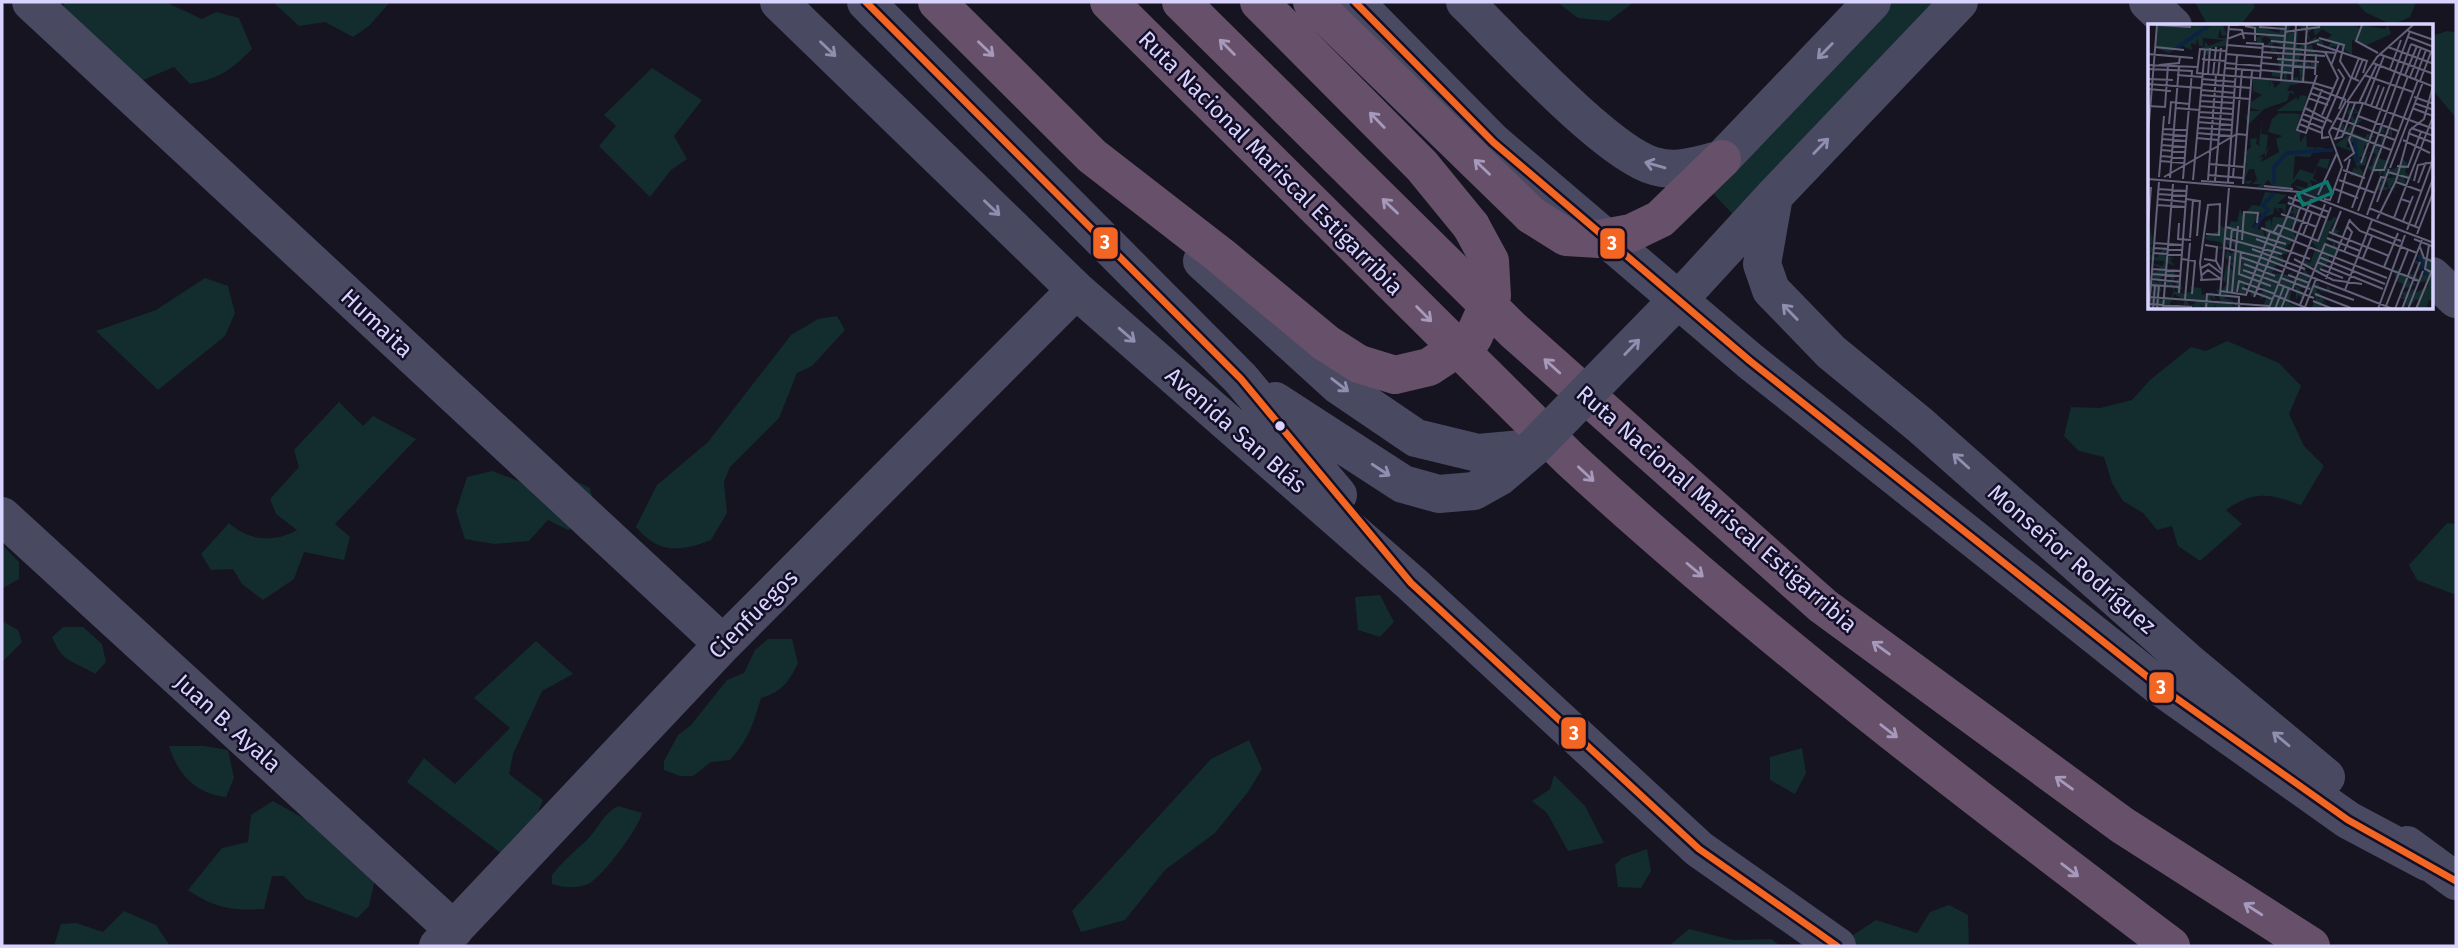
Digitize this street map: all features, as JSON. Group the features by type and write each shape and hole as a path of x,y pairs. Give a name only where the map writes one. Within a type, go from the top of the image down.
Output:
{"highway":[{"path":"937,2 1092,156 1221,256 1326,343 1359,364 1395,375 1429,367 1473,338 1492,296 1490,261 1471,226 1422,166 1259,2"},
{"path":"1079,2 1184,76"},
{"name":"Ruta Nacional Mariscal Estigarribia","path":"1109,2 1570,458 1643,526 1804,664 2171,946"},
{"name":"Ruta Nacional Mariscal Estigarribia","path":"1181,2 1514,331 1823,606 2122,825 2311,946"},
{"path":"1312,2 1531,215 1566,237 1599,239 1631,233 1660,219 1722,159"}],"street":[{"name":"Humaita","path":"32,2 723,644"},
{"name":"Avenida San Blás","path":"779,2 1076,290 1411,583 1653,803 1699,849 1837,946"},
{"path":"866,2 1241,379 1411,583"},
{"path":"1355,2 1493,142 1750,361 2159,686 2348,820 2442,871"},
{"path":"1465,2 1598,130 1634,157 1653,166 1668,168 1699,166 1722,159 1872,2"},
{"path":"1241,379 1403,484 1439,494 1474,491 1499,477 1533,448 1959,2"},
{"path":"2148,2 2171,24"},
{"path":"1092,156 1338,385 1416,438 1478,453 1533,448"},
{"name":"Monseñor Rodríguez","path":"1774,196 1762,264 1771,290 1787,309 1831,352 1931,434 2188,661 2442,871"},
{"path":"2434,278 2456,299"},
{"name":"Cienfuegos","path":"446,938 723,644 1076,290"},
{"name":"Juan B. Ayala","path":"2,516 446,938"}],"green space":[{"path":"165,2 202,19 216,12 239,18 252,49 231,68 209,79 190,84 174,67 124,88 61,29 64,3"},
{"path":"273,2 390,2 369,26 353,37 325,22 299,26"},
{"path":"1557,2 1634,2 1609,21 1578,18"},
{"path":"1886,2 1946,2 1739,221 1709,189"},
{"path":"2195,2 2253,2 2255,7 2242,24 2207,24"},
{"path":"2356,2 2416,2 2410,17 2394,24 2365,12"},
{"path":"2447,31 2456,32 2456,118 2434,91 2434,35"},
{"path":"652,68 702,100 674,136 687,159 671,170 650,197 599,146 616,126 604,115"},
{"path":"205,278 228,286 235,313 225,336 158,390 96,331 156,310"},
{"path":"837,316 845,330 812,366 797,373 779,418 730,467 724,482 727,513 711,540 689,547 670,548 644,536 636,527 657,485 708,442 791,335 818,319"},
{"path":"2227,341 2279,363 2301,386 2289,414 2304,446 2324,466 2301,505 2262,496 2245,499 2226,510 2242,524 2200,561 2178,546 2172,526 2157,530 2143,513 2123,501 2112,483 2104,457 2079,451 2064,436 2071,407 2100,408 2132,400 2150,380 2191,347 2206,351"},
{"path":"339,402 363,426 373,416 416,439 335,524 350,537 344,560 304,552 294,579 263,600 242,584 233,569 211,570 201,554 229,523 245,534 262,538 279,537 297,530 276,514 270,499 299,467 294,450"},
{"path":"492,471 529,485 555,471 590,488 596,515 568,530 548,520 529,541 494,544 465,539 456,511 467,477"},
{"path":"2447,523 2456,524 2456,595 2417,580 2409,565"},
{"path":"2,545 19,562 19,579 3,588"},
{"path":"1380,595 1394,622 1380,637 1358,630 1355,597"},
{"path":"2,621 18,630 22,642 2,662"},
{"path":"63,627 83,627 102,644 106,662 95,674 60,652 52,637"},
{"path":"768,639 792,639 798,663 784,685 761,698 750,731 736,753 730,760 711,762 693,776 680,776 664,770 664,761 678,735 691,725 727,680 744,673 755,650"},
{"path":"536,641 573,674 542,691 513,754 509,774 543,800 531,829 502,854 407,782 424,758 455,784 510,728 474,698"},
{"path":"1249,740 1262,769 1248,792 1215,833 1165,870 1125,920 1081,932 1072,911 1211,759"},
{"path":"169,746 204,746 228,750 234,778 226,797 206,792 190,781 177,766"},
{"path":"1802,748 1806,773 1795,794 1770,780 1770,757"},
{"path":"1554,775 1585,806 1604,843 1568,851 1547,813 1532,801 1550,789"},
{"path":"273,801 310,822 375,879 369,906 357,918 306,899 284,876 272,876 264,909 224,907 206,901 188,890 222,848 248,842 251,815"},
{"path":"618,806 642,813 634,830 612,861 586,885 571,887 552,884 552,875 556,870"},
{"path":"1647,849 1651,871 1641,888 1618,887 1615,865 1622,858"},
{"path":"1949,905 1968,915 1969,946 1836,946 1876,920 1917,933 1930,912"},
{"path":"124,911 156,925 170,946 54,946 61,924 76,923 103,932"},
{"path":"1689,929 1733,940 1772,939 1780,946 1669,946"}],"transit line":[{"name":"3","path":"866,2 1241,379 1411,583 1699,849 1837,946"},
{"name":"3","path":"1355,2 1493,142 1750,361 2159,686 2348,820 2456,881"}]}
